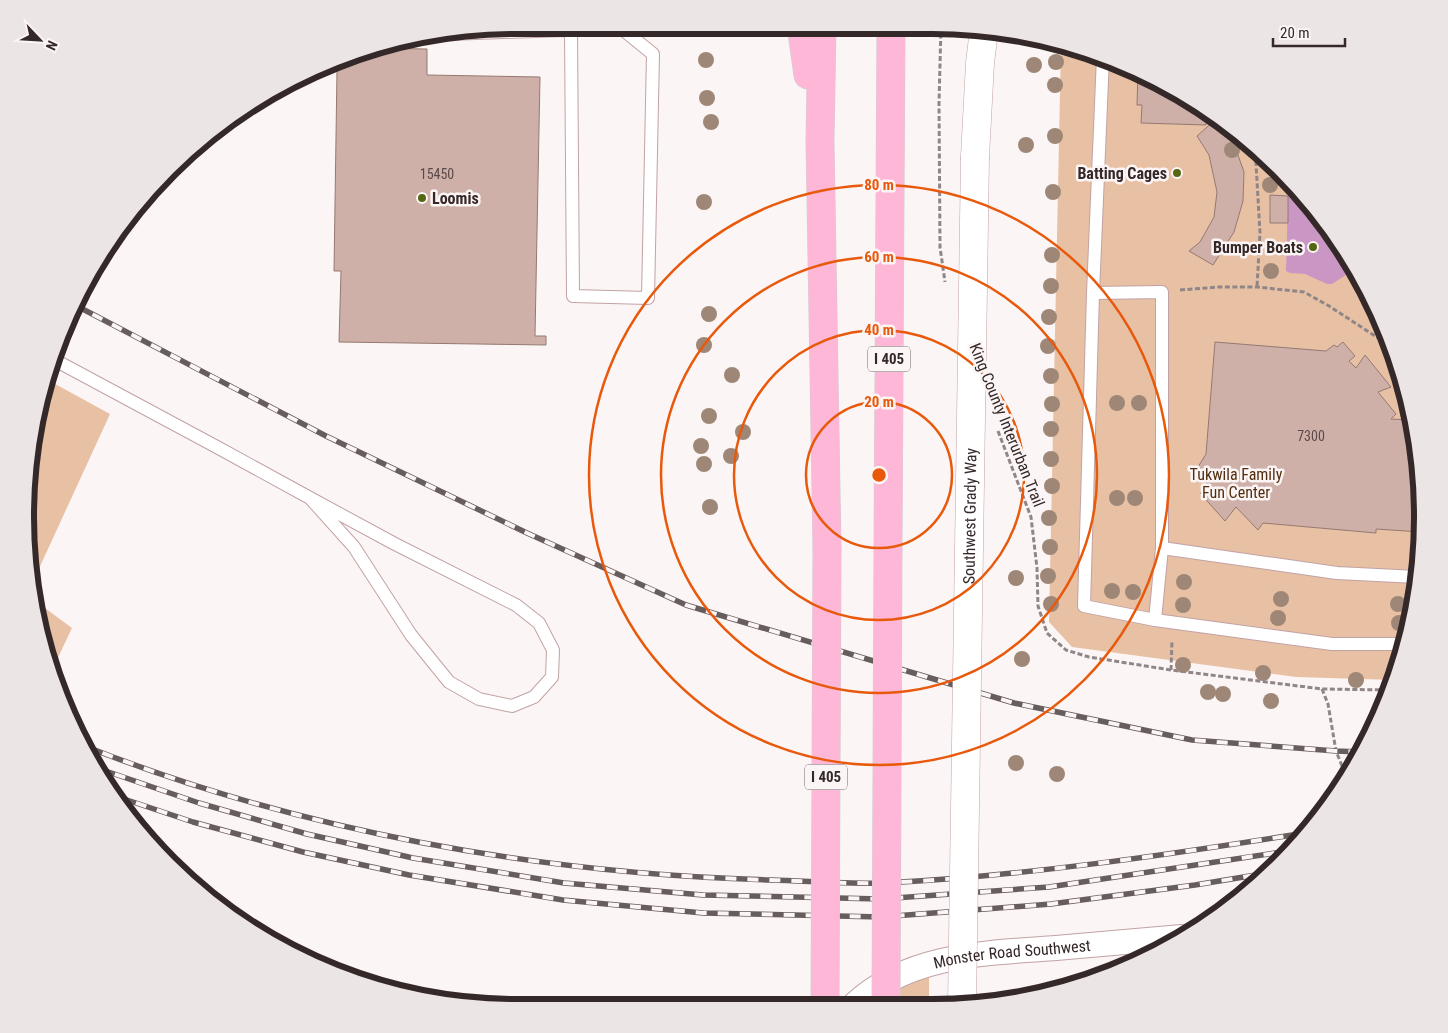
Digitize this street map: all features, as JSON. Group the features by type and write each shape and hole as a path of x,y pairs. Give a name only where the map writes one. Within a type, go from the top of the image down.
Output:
{"highway":[{"path":"802,34 820,141"},
{"name":"I 405","path":"822,34 820,141 827,548 825,999"},
{"name":"I 405","path":"886,999 891,34"},
{"path":"890,170 902,34"}],"main road":[{"name":"Southwest Grady Way","path":"962,998 976,157 980,63 983,37"}],"street":[{"name":"Monster Road Southwest","path":"861,999 900,975 950,958 1166,938"}],"lane":[{"path":"571,34 573,296 648,298 653,54 628,34"},
{"path":"1103,65 1093,294 1084,606 1155,620 1332,644 1397,644"},
{"path":"1093,294 1162,292 1162,548 1155,620"},
{"path":"59,362 310,498 395,544 516,606 539,623 553,650 552,677 534,697 512,706 479,699 449,682 411,635 354,547 310,498"},
{"path":"1162,548 1338,574 1410,577"}],"path":[{"path":"942,34 939,103 940,247 945,282"},
{"path":"1256,159 1260,233 1257,287"},
{"path":"1162,292 1219,287 1257,287 1304,292 1381,340"},
{"name":"King County Interurban Trail","path":"994,423 1031,517 1037,568 1038,606 1047,633 1066,650 1089,657 1171,670 1322,689 1382,690"},
{"path":"1171,670 1173,622"},
{"path":"1322,689 1328,704 1336,751 1343,769"}],"green space":[{"name":"Tukwila Family Fun Center","path":"1061,51 1116,70 1173,98 1200,115 1250,154 1273,175 1314,223 1350,275 1378,332 1389,361 1405,422 1410,453 1414,516 1410,580 1405,611 1386,680 1296,677 1072,647 1049,622"},
{"path":"53,383 110,414 37,572 34,516 35,485 43,422"},
{"path":"42,606 72,628 56,662"},
{"path":"929,974 929,999 873,999"}],"shaded area":[{"name":"Bumper Boats","path":"1291,194 1314,223 1333,248 1351,277 1346,275 1332,284 1327,284 1305,274 1286,271 1288,196"}],"building":[{"path":"427,49 427,75 540,77 535,336 546,336 546,345 339,342 341,271 334,271 337,70 333,71 361,59 392,50"},
{"path":"1138,80 1173,98 1200,115 1206,120 1206,125 1141,123 1142,105 1137,105"},
{"path":"1211,123 1225,134 1234,144 1244,172 1243,201 1234,232 1213,265 1189,251 1200,242 1214,217 1217,192 1209,155 1197,136"},
{"path":"1270,195 1288,196 1288,223 1270,223"},
{"path":"1215,342 1326,351 1334,345 1337,347 1343,342 1355,356 1349,361 1356,368 1365,355 1391,387 1378,392 1396,414 1391,419 1404,420 1413,485 1414,532 1376,529 1376,533 1263,523 1258,530 1236,507 1225,521 1200,493 1211,488 1206,482 1208,479 1198,467 1206,454"}],"railway":[{"path":"81,308 326,436 527,533 686,605 1014,703 1192,740 1353,752"},
{"path":"94,749 164,775 248,802 334,824 508,857 684,876 856,883 937,880 1095,864 1294,835"},
{"path":"106,771 199,803 307,834 413,858 564,883 703,895 881,899 1049,887 1278,853"},
{"path":"126,800 193,822 303,852 409,875 563,900 703,913 881,917 1051,904 1254,875"}],"place":[{"name":"Batting Cages","path":"1177,173"},
{"name":"Loomis","path":"422,198"},
{"name":"Bumper Boats","path":"1313,247"}]}
